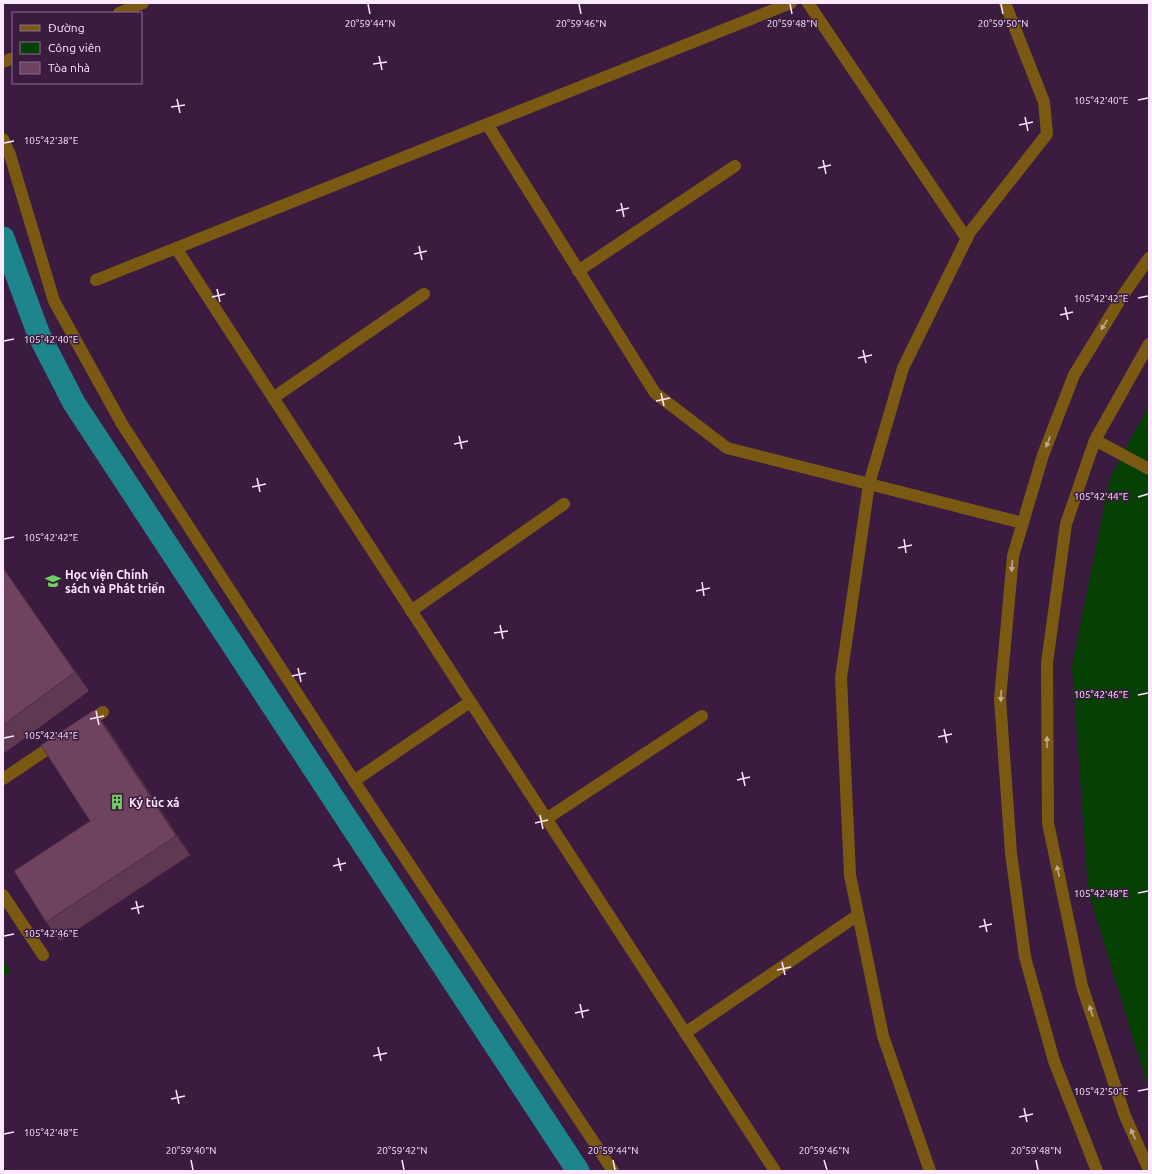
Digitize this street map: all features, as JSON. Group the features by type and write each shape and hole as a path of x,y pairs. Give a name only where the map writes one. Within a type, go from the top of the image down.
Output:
{"street":[{"path":"121,12 143,3"},
{"path":"96,280 791,3"},
{"path":"808,3 967,239"},
{"path":"930,1171 883,1036 850,875 841,678 869,484 903,368 970,232 1047,134 1044,102 1005,3"},
{"path":"487,124 655,393 727,448 1023,523"},
{"path":"3,139 6,157 54,301 122,424 354,781 613,1171"},
{"path":"578,271 735,166"},
{"path":"176,248 775,1171"},
{"path":"1097,1171 1054,1061 1027,964 1012,854 1000,699 1013,556 1043,455 1074,375 1123,295 1149,258"},
{"path":"273,398 424,294"},
{"path":"1149,344 1095,440 1066,524 1046,663 1048,823 1082,986 1125,1116 1149,1170"},
{"path":"1095,440 1149,469"},
{"path":"411,611 564,504"},
{"path":"354,781 470,702"},
{"path":"78,729 103,712"},
{"path":"546,819 702,716"},
{"path":"3,779 66,737"},
{"path":"3,895 43,955"},
{"path":"685,1033 858,915"}],"green space":[{"path":"1149,405 1149,1091 1088,890 1072,666 1110,478"},
{"path":"3,960 11,972 3,977"}],"building":[{"path":"3,568 75,672 3,725"},
{"name":"Ký túc xá","path":"94,710 176,836 46,922 14,871 90,821 41,745"}],"waterway":[{"path":"3,238 39,335 74,403 578,1171"}],"place":[{"name":"Học viện Chính sách và Phát triển","path":"53,581"},
{"name":"Ký túc xá","path":"117,802"}]}
